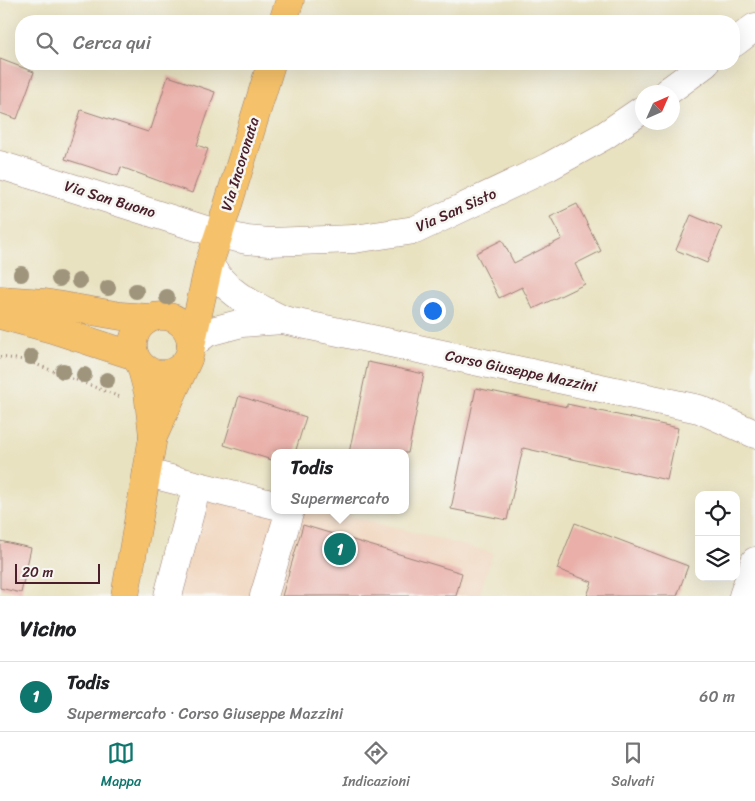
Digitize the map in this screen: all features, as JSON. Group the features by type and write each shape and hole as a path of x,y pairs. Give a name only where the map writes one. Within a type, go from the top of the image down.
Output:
{"main road":[{"path":"285,15 290,0"},
{"name":"Via Incoronata","path":"189,352 209,264 220,234 269,70"},
{"name":"Via Incoronata","path":"157,317 209,264"},
{"path":"0,300 45,303 121,316 173,318 180,322 190,337 189,352 154,437 125,596"},
{"path":"0,315 52,328 138,361 148,371 157,374 175,371 182,366 189,352"},
{"path":"154,437 148,392 132,347 136,330 142,323 157,317"}],"street":[{"path":"740,38 755,27"},
{"path":"676,85 697,70"},
{"name":"Via San Sisto","path":"220,234 247,240 269,242 354,239 415,230 548,167 604,136 635,115"},
{"name":"Via San Buono","path":"0,165 220,234"},
{"name":"Corso Giuseppe Mazzini","path":"209,264 224,285 241,298 283,320 699,409 755,434"},
{"name":"Corso Giuseppe Mazzini","path":"189,352 208,332 242,323 283,320"},
{"path":"147,473 271,504"},
{"path":"168,596 197,486"},
{"path":"264,596 289,514"},
{"path":"743,596 755,561"}],"path":[{"path":"0,358 25,360 150,409"}],"shaded area":[{"path":"186,474 271,508 271,514 342,514 493,553 479,596 154,596 166,539"}],"building":[{"path":"0,59 15,65 15,70 34,72 17,119 0,113"},
{"path":"168,76 215,92 197,145 208,149 192,193 121,167 118,176 65,159 81,110 148,132 151,129"},
{"path":"577,204 601,251 575,264 585,284 533,309 522,287 499,298 476,253 502,240 514,263 562,239 550,217"},
{"path":"691,215 722,228 707,263 676,250"},
{"path":"368,362 424,374 409,449 350,449"},
{"path":"476,388 567,407 567,404 678,428 667,480 523,448 507,520 451,509"},
{"path":"239,396 306,417 296,449 271,449 271,460 224,445"},
{"path":"575,523 688,566 677,596 587,596 592,582 557,569"},
{"path":"303,525 462,573 456,596 282,596"},
{"path":"0,541 31,548 21,593 0,588"}],"place":[{"name":"Todis","path":"340,549"}]}
